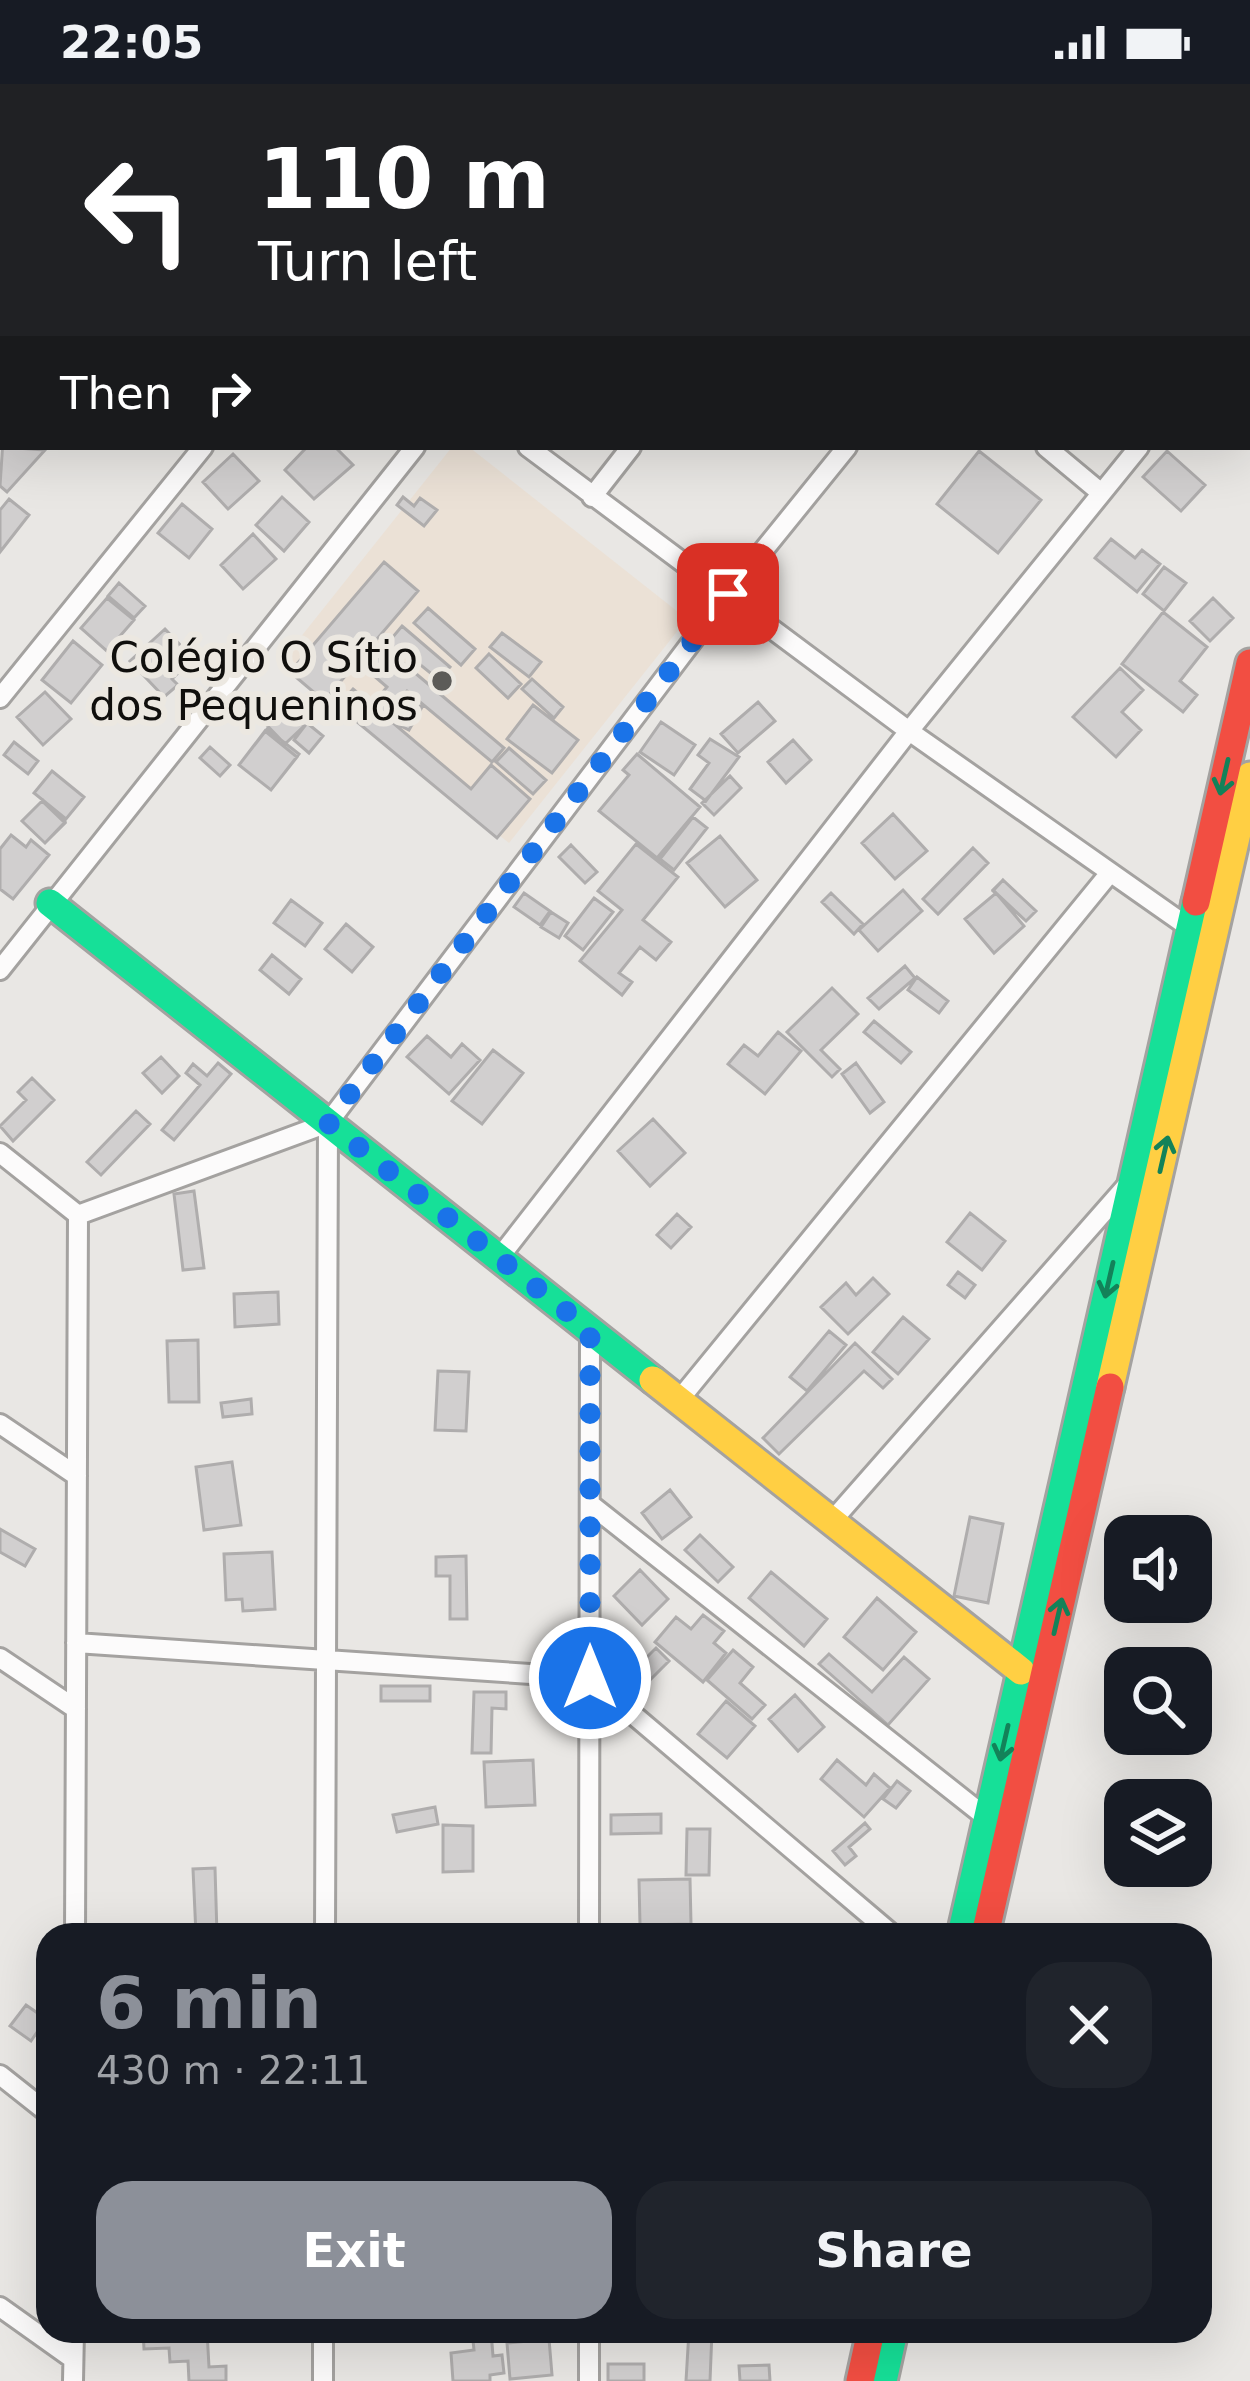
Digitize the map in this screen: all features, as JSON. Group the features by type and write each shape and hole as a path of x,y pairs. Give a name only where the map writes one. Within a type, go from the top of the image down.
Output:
{"street":[{"path":"0,698 201,450"},
{"path":"0,970 413,450"},
{"path":"532,450 909,731 1201,935"},
{"path":"592,496 630,450"},
{"path":"78,1215 328,1123 728,594 845,450"},
{"path":"1050,450 1100,492"},
{"path":"499,1258 909,731 1136,450"},
{"path":"988,1923 1201,935 1250,663"},
{"path":"964,1923 1132,1179 1250,776"},
{"path":"679,1400 1109,874"},
{"path":"50,903 1021,1671"},
{"path":"325,1923 328,1123"},
{"path":"0,1153 78,1215"},
{"path":"832,1521 1132,1179"},
{"path":"75,1923 78,1215"},
{"path":"590,1330 590,1923"},
{"path":"0,1424 77,1476"},
{"path":"590,1504 987,1818"},
{"path":"76,1643 590,1678 879,1923"},
{"path":"0,1658 76,1709"},
{"path":"0,2074 36,2103"},
{"path":"0,2307 36,2333"},
{"path":"50,2343 74,2360"},
{"path":"74,2343 74,2381"},
{"path":"323,2343 323,2381"},
{"path":"589,2343 589,2381"},
{"path":"860,2381 869,2343"},
{"path":"883,2381 891,2343"}],"shaded area":[{"path":"450,450 473,450 687,619 509,843 280,663"}],"building":[{"path":"2,450 45,450 7,492 0,486"},
{"path":"2,450 45,450 7,492 0,486"},
{"path":"304,450 338,450 353,465 314,499 285,470"},
{"path":"304,450 338,450 353,465 314,499 285,470"},
{"path":"979,451 1041,500 998,553 937,504"},
{"path":"979,451 1041,500 998,553 937,504"},
{"path":"1167,451 1205,485 1181,511 1143,477"},
{"path":"1167,451 1205,485 1181,511 1143,477"},
{"path":"233,454 259,481 228,509 203,482"},
{"path":"233,454 259,481 228,509 203,482"},
{"path":"282,497 309,522 284,551 256,525"},
{"path":"282,497 309,522 284,551 256,525"},
{"path":"403,497 414,506 420,498 437,510 424,526 397,505"},
{"path":"403,497 414,506 420,498 437,510 424,526 397,505"},
{"path":"9,499 29,515 0,552 0,510"},
{"path":"9,499 29,515 0,552 0,510"},
{"path":"182,504 212,529 189,558 158,533"},
{"path":"182,504 212,529 189,558 158,533"},
{"path":"253,534 276,559 243,589 221,565"},
{"path":"253,534 276,559 243,589 221,565"},
{"path":"1111,539 1135,558 1142,550 1160,564 1137,592 1095,558"},
{"path":"1111,539 1135,558 1142,550 1160,564 1137,592 1095,558"},
{"path":"384,562 418,591 324,701 290,672"},
{"path":"384,562 418,591 324,701 290,672"},
{"path":"1164,567 1186,583 1164,611 1143,594"},
{"path":"1164,567 1186,583 1164,611 1143,594"},
{"path":"119,583 145,606 134,618 108,596"},
{"path":"119,583 145,606 134,618 108,596"},
{"path":"107,598 134,620 107,651 81,628"},
{"path":"107,598 134,620 107,651 81,628"},
{"path":"1213,598 1233,618 1210,641 1190,621"},
{"path":"1213,598 1233,618 1210,641 1190,621"},
{"path":"428,608 475,649 461,665 414,623"},
{"path":"428,608 475,649 461,665 414,623"},
{"path":"1163,612 1207,647 1180,681 1197,695 1183,712 1122,664"},
{"path":"1163,612 1207,647 1180,681 1197,695 1183,712 1122,664"},
{"path":"402,626 450,667 439,680 401,649 395,656 504,748 492,762 407,691 386,715 373,704 387,687 366,669"},
{"path":"402,626 450,667 439,680 401,649 395,656 504,748 492,762 407,691 386,715 373,704 387,687 366,669"},
{"path":"165,629 182,647 174,654 185,666 172,679 178,685 164,697 130,661"},
{"path":"165,629 182,647 174,654 185,666 172,679 178,685 164,697 130,661"},
{"path":"502,633 541,662 529,677 490,647"},
{"path":"502,633 541,662 529,677 490,647"},
{"path":"73,641 102,665 71,703 42,680"},
{"path":"73,641 102,665 71,703 42,680"},
{"path":"489,654 521,684 508,698 476,668"},
{"path":"489,654 521,684 508,698 476,668"},
{"path":"1120,668 1143,690 1122,712 1141,730 1116,757 1073,717"},
{"path":"1120,668 1143,690 1122,712 1141,730 1116,757 1073,717"},
{"path":"532,679 563,707 554,718 522,689"},
{"path":"532,679 563,707 554,718 522,689"},
{"path":"353,689 471,789 491,765 530,799 497,838 338,706"},
{"path":"353,689 471,789 491,765 530,799 497,838 338,706"},
{"path":"45,692 71,719 43,745 17,717"},
{"path":"45,692 71,719 43,745 17,717"},
{"path":"275,696 304,726 285,744 256,714"},
{"path":"275,696 304,726 285,744 256,714"},
{"path":"405,698 422,707 409,730 393,722"},
{"path":"405,698 422,707 409,730 393,722"},
{"path":"758,702 775,721 738,753 721,734"},
{"path":"758,702 775,721 738,753 721,734"},
{"path":"533,705 578,740 552,773 507,739"},
{"path":"533,705 578,740 552,773 507,739"},
{"path":"661,722 695,745 674,775 640,752"},
{"path":"661,722 695,745 674,775 640,752"},
{"path":"307,723 323,736 309,753 294,740"},
{"path":"307,723 323,736 309,753 294,740"},
{"path":"267,729 299,754 271,790 239,765"},
{"path":"265,731 297,757 271,790 239,765"},
{"path":"710,739 739,757 706,801 690,789 709,763 698,755"},
{"path":"710,739 739,757 706,801 690,789 709,763 698,755"},
{"path":"793,740 811,760 786,783 768,762"},
{"path":"793,740 811,760 786,783 768,762"},
{"path":"14,742 38,761 28,774 4,755"},
{"path":"14,742 38,761 28,774 4,755"},
{"path":"210,747 230,765 220,776 200,758"},
{"path":"210,747 230,765 220,776 200,758"},
{"path":"509,748 546,780 533,794 496,762"},
{"path":"509,748 546,780 533,794 496,762"},
{"path":"637,754 700,807 657,858 599,811 629,775 623,770"},
{"path":"637,754 700,807 657,858 599,811 629,775 623,770"},
{"path":"52,771 84,797 66,819 34,793"},
{"path":"52,771 84,797 66,819 34,793"},
{"path":"730,776 741,788 714,815 702,803"},
{"path":"730,776 741,788 714,815 702,803"},
{"path":"43,800 65,822 45,843 22,821"},
{"path":"42,801 65,823 45,843 22,821"},
{"path":"893,814 927,851 895,879 862,843"},
{"path":"893,814 927,851 895,879 862,843"},
{"path":"693,817 707,828 674,870 660,859"},
{"path":"693,817 707,828 674,870 660,859"},
{"path":"11,835 26,847 31,840 49,855 13,899 0,889 0,849"},
{"path":"11,835 26,847 31,840 49,855 13,899 0,889 0,849"},
{"path":"720,836 757,880 725,907 687,863"},
{"path":"720,836 757,880 725,907 687,863"},
{"path":"636,844 678,877 643,920 671,942 656,960 640,947 619,973 632,982 622,995 580,961 622,910 598,891"},
{"path":"636,844 678,877 643,920 671,942 656,960 640,947 619,973 632,982 622,995 580,961 622,910 598,891"},
{"path":"571,845 597,872 585,883 559,857"},
{"path":"571,845 597,872 585,883 559,857"},
{"path":"973,848 988,863 938,914 923,899"},
{"path":"973,848 988,863 938,914 923,899"},
{"path":"1003,880 1036,911 1026,921 993,890"},
{"path":"1003,880 1036,911 1026,921 993,891"},
{"path":"903,890 922,911 878,951 859,930"},
{"path":"903,890 922,911 878,951 859,930"},
{"path":"524,893 550,911 540,925 514,907"},
{"path":"524,893 550,911 540,925 514,907"},
{"path":"831,893 863,924 854,934 822,902"},
{"path":"831,893 863,924 854,934 822,902"},
{"path":"996,893 1024,926 994,953 965,919"},
{"path":"996,893 1024,926 994,953 965,919"},
{"path":"594,898 613,912 583,950 565,936"},
{"path":"594,898 613,912 583,950 565,936"},
{"path":"291,900 322,923 305,946 274,923"},
{"path":"291,900 322,923 305,946 274,923"},
{"path":"551,912 568,923 559,938 541,927"},
{"path":"551,912 568,923 559,938 541,927"},
{"path":"346,924 373,947 352,972 325,949"},
{"path":"346,924 373,947 352,972 325,949"},
{"path":"272,955 301,979 289,994 260,970"},
{"path":"272,955 301,979 289,994 260,970"},
{"path":"905,966 915,978 879,1009 868,998"},
{"path":"905,966 915,978 879,1009 868,998"},
{"path":"917,977 948,1001 939,1013 908,990"},
{"path":"917,977 948,1001 939,1013 908,990"},
{"path":"832,988 858,1014 821,1050 840,1069 832,1077 787,1032"},
{"path":"832,988 858,1014 821,1050 840,1069 832,1077 787,1032"},
{"path":"874,1021 911,1052 901,1063 864,1032"},
{"path":"874,1021 911,1052 901,1063 864,1032"},
{"path":"778,1032 801,1051 765,1094 728,1064 744,1045 758,1056"},
{"path":"778,1032 801,1051 765,1094 728,1064 744,1045 758,1056"},
{"path":"427,1036 451,1057 462,1044 480,1060 449,1094 407,1057"},
{"path":"427,1036 451,1057 462,1044 480,1060 449,1094 407,1057"},
{"path":"493,1050 523,1073 482,1124 452,1101"},
{"path":"493,1050 523,1073 482,1124 452,1101"},
{"path":"161,1057 179,1076 162,1093 143,1073"},
{"path":"161,1057 179,1076 162,1093 143,1073"},
{"path":"218,1063 231,1074 174,1140 162,1130 200,1085 186,1073 193,1064 207,1076"},
{"path":"218,1063 231,1074 174,1140 162,1130 200,1085 186,1073 193,1064 207,1076"},
{"path":"856,1063 884,1102 870,1113 842,1074"},
{"path":"856,1063 884,1102 870,1113 842,1074"},
{"path":"32,1078 54,1100 13,1141 0,1126 26,1100 18,1092"},
{"path":"32,1078 54,1100 13,1141 0,1126 26,1100 18,1092"},
{"path":"136,1111 150,1124 101,1175 87,1162"},
{"path":"136,1111 150,1124 101,1175 87,1162"},
{"path":"653,1119 685,1153 650,1186 618,1151"},
{"path":"653,1119 685,1153 650,1186 618,1151"},
{"path":"194,1191 204,1268 183,1270 174,1194"},
{"path":"194,1191 204,1268 183,1270 174,1194"},
{"path":"970,1213 1005,1241 982,1270 947,1242"},
{"path":"970,1213 1005,1241 982,1270 947,1242"},
{"path":"677,1214 691,1227 671,1248 657,1235"},
{"path":"677,1214 691,1227 671,1248 657,1235"},
{"path":"958,1272 975,1285 965,1298 948,1285"},
{"path":"958,1272 975,1285 965,1298 948,1285"},
{"path":"873,1278 889,1294 848,1334 821,1307 846,1283 856,1295"},
{"path":"873,1278 889,1294 848,1334 821,1307 846,1283 856,1295"},
{"path":"278,1292 279,1324 235,1327 234,1294"},
{"path":"278,1292 279,1324 235,1327 234,1294"},
{"path":"903,1317 929,1339 898,1374 873,1352"},
{"path":"903,1317 929,1339 898,1374 873,1352"},
{"path":"829,1331 846,1345 807,1391 790,1377"},
{"path":"829,1331 846,1345 807,1391 790,1377"},
{"path":"198,1340 199,1402 169,1402 167,1341"},
{"path":"198,1340 199,1402 169,1402 167,1341"},
{"path":"855,1343 892,1379 883,1388 864,1371 779,1454 763,1438"},
{"path":"855,1343 892,1379 883,1388 864,1371 779,1454 763,1438"},
{"path":"438,1371 469,1372 466,1431 435,1430"},
{"path":"438,1371 469,1372 466,1431 435,1430"},
{"path":"251,1399 252,1414 223,1417 221,1403"},
{"path":"251,1399 252,1414 223,1417 221,1403"},
{"path":"232,1462 241,1525 204,1530 196,1467"},
{"path":"232,1462 241,1525 204,1530 196,1467"},
{"path":"670,1490 691,1517 662,1539 642,1513"},
{"path":"670,1490 691,1517 662,1539 642,1513"},
{"path":"970,1517 1003,1524 988,1603 954,1596"},
{"path":"970,1517 1003,1524 988,1603 954,1596"},
{"path":"0,1529 35,1549 25,1566 0,1552"},
{"path":"0,1529 35,1549 25,1566 0,1552"},
{"path":"700,1535 733,1567 718,1582 685,1550"},
{"path":"700,1535 733,1567 718,1582 685,1550"},
{"path":"272,1552 275,1609 243,1611 242,1599 226,1600 224,1554"},
{"path":"272,1552 275,1609 243,1611 242,1599 226,1600 224,1554"},
{"path":"466,1556 467,1619 450,1619 450,1576 436,1576 436,1557"},
{"path":"466,1556 467,1619 450,1619 450,1576 436,1576 436,1557"},
{"path":"640,1570 668,1599 642,1625 614,1596"},
{"path":"640,1570 668,1599 642,1625 614,1596"},
{"path":"771,1572 827,1619 804,1646 749,1598"},
{"path":"771,1572 827,1619 804,1646 749,1598"},
{"path":"877,1598 916,1632 883,1670 844,1637"},
{"path":"877,1598 916,1632 883,1670 844,1637"},
{"path":"703,1615 724,1631 714,1643 726,1653 703,1682 655,1642 676,1617 691,1629"},
{"path":"703,1615 724,1631 714,1643 726,1653 703,1682 655,1642 676,1617 691,1629"},
{"path":"656,1648 669,1661 638,1692 625,1679"},
{"path":"656,1648 669,1661 638,1692 625,1679"},
{"path":"733,1650 753,1667 740,1683 765,1705 752,1719 707,1680"},
{"path":"733,1650 753,1667 740,1683 765,1705 752,1719 707,1680"},
{"path":"829,1654 872,1692 904,1657 929,1679 888,1725 819,1664"},
{"path":"829,1654 872,1692 904,1657 929,1679 888,1725 819,1664"},
{"path":"381,1686 430,1686 430,1701 381,1701"},
{"path":"381,1686 430,1686 430,1701 381,1701"},
{"path":"474,1692 506,1692 506,1709 492,1708 491,1753 472,1753"},
{"path":"474,1692 506,1692 506,1709 492,1708 491,1753 472,1753"},
{"path":"795,1695 824,1727 798,1751 769,1719"},
{"path":"795,1695 824,1727 798,1751 769,1719"},
{"path":"726,1701 755,1726 727,1758 698,1734"},
{"path":"726,1701 755,1726 727,1758 698,1734"},
{"path":"533,1760 535,1805 486,1807 484,1762"},
{"path":"533,1760 535,1805 486,1807 484,1762"},
{"path":"837,1760 866,1785 874,1774 890,1788 864,1817 821,1779"},
{"path":"837,1760 866,1785 874,1774 890,1788 864,1817 821,1779"},
{"path":"897,1781 910,1791 896,1808 883,1799"},
{"path":"897,1781 910,1791 896,1808 883,1799"},
{"path":"435,1807 438,1824 397,1832 393,1815"},
{"path":"435,1807 438,1824 397,1832 393,1815"},
{"path":"661,1814 661,1833 611,1834 611,1815"},
{"path":"661,1814 661,1833 611,1834 611,1815"},
{"path":"865,1823 870,1829 849,1847 856,1856 845,1865 833,1851"},
{"path":"865,1823 870,1829 849,1847 856,1856 845,1865 833,1851"},
{"path":"443,1825 473,1826 473,1871 443,1872"},
{"path":"443,1825 473,1826 473,1871 443,1872"},
{"path":"687,1829 710,1829 709,1875 686,1875"},
{"path":"687,1829 710,1829 709,1875 686,1875"},
{"path":"215,1868 217,1923 195,1923 193,1869"},
{"path":"215,1868 217,1923 195,1923 193,1869"},
{"path":"690,1879 691,1923 640,1923 639,1880"},
{"path":"690,1879 691,1923 640,1923 639,1880"},
{"path":"26,2005 36,2012 36,2034 31,2041 10,2026"},
{"path":"26,2005 36,2012 36,2034 31,2041 10,2026"},
{"path":"144,2343 208,2343 209,2367 226,2366 226,2381 189,2381 188,2361 170,2362 169,2348 144,2349"},
{"path":"144,2343 208,2343 209,2367 226,2366 226,2381 189,2381 188,2361 170,2362 169,2348 144,2349"},
{"path":"473,2343 492,2343 493,2356 502,2355 504,2373 490,2375 490,2381 453,2381 451,2353 474,2350"},
{"path":"473,2343 492,2343 493,2356 502,2355 504,2373 490,2375 490,2381 453,2381 451,2353 474,2350"},
{"path":"507,2343 549,2343 552,2375 510,2379"},
{"path":"507,2343 549,2343 552,2375 510,2379"},
{"path":"688,2343 712,2343 710,2381 686,2381"},
{"path":"688,2343 712,2343 710,2381 686,2381"},
{"path":"608,2364 644,2364 644,2381 608,2381"},
{"path":"608,2364 644,2364 644,2381 608,2381"},
{"path":"769,2365 770,2381 740,2381 739,2366"},
{"path":"769,2365 770,2381 740,2381 739,2366"}],"traffic: fast":[{"path":"964,1923 1196,902"},
{"path":"50,903 653,1380"},
{"path":"883,2381 891,2343"}],"traffic: slow":[{"path":"1110,1387 1250,776"},
{"path":"653,1380 1021,1671"}],"traffic: jam":[{"path":"1196,902 1250,663"},
{"path":"988,1923 1110,1387"},
{"path":"860,2381 868,2343"}],"place":[{"name":"Colégio O Sítio dos Pequeninos","path":"442,681"}],"route":[{"path":"590,1678 590,1330 328,1123 728,594"}]}
